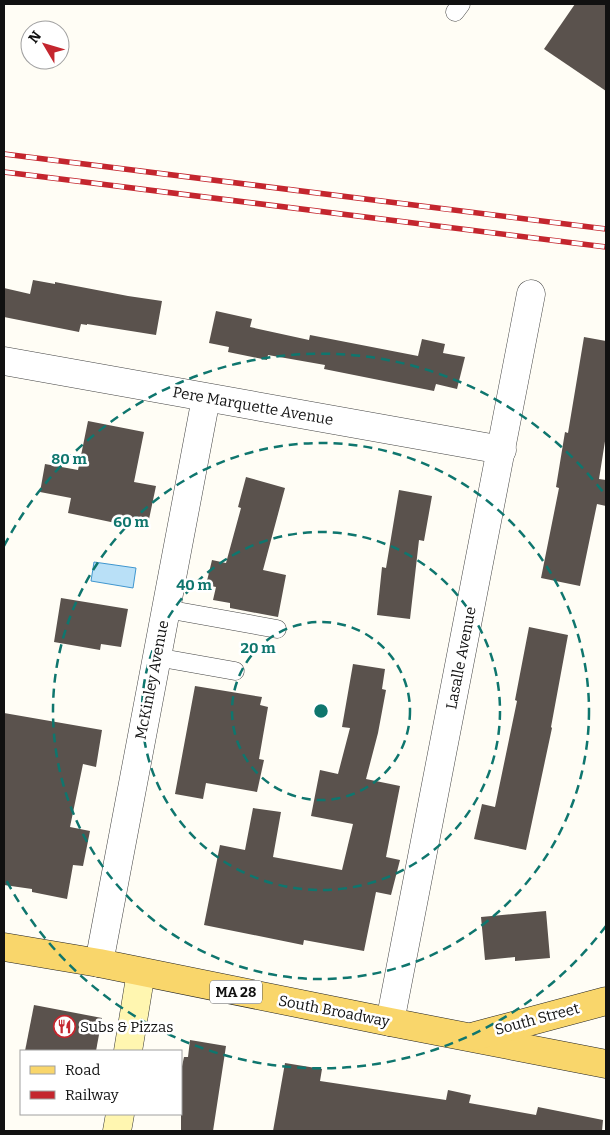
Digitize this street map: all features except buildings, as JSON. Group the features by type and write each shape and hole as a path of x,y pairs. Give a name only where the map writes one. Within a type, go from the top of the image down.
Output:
{"main road":[{"name":"South Broadway","path":"4,947 99,963 606,1064"},
{"path":"128,1050 141,972"},
{"name":"South Street","path":"468,1037 606,1001"},
{"path":"117,1131 120,1115"}],"street":[{"name":"Lasalle Avenue","path":"390,1022 531,294"},
{"name":"Pere Marquette Avenue","path":"4,362 502,450"},
{"name":"McKinley Avenue","path":"99,963 206,398"}],"lane":[{"path":"166,609 276,629"},
{"path":"156,657 235,671"}],"water":[{"path":"94,562 136,568 133,588 91,581"}],"railway":[{"path":"4,154 606,229"},
{"path":"4,172 606,247"}],"place":[{"name":"Subs & Pizzas","path":"64,1027"}]}
